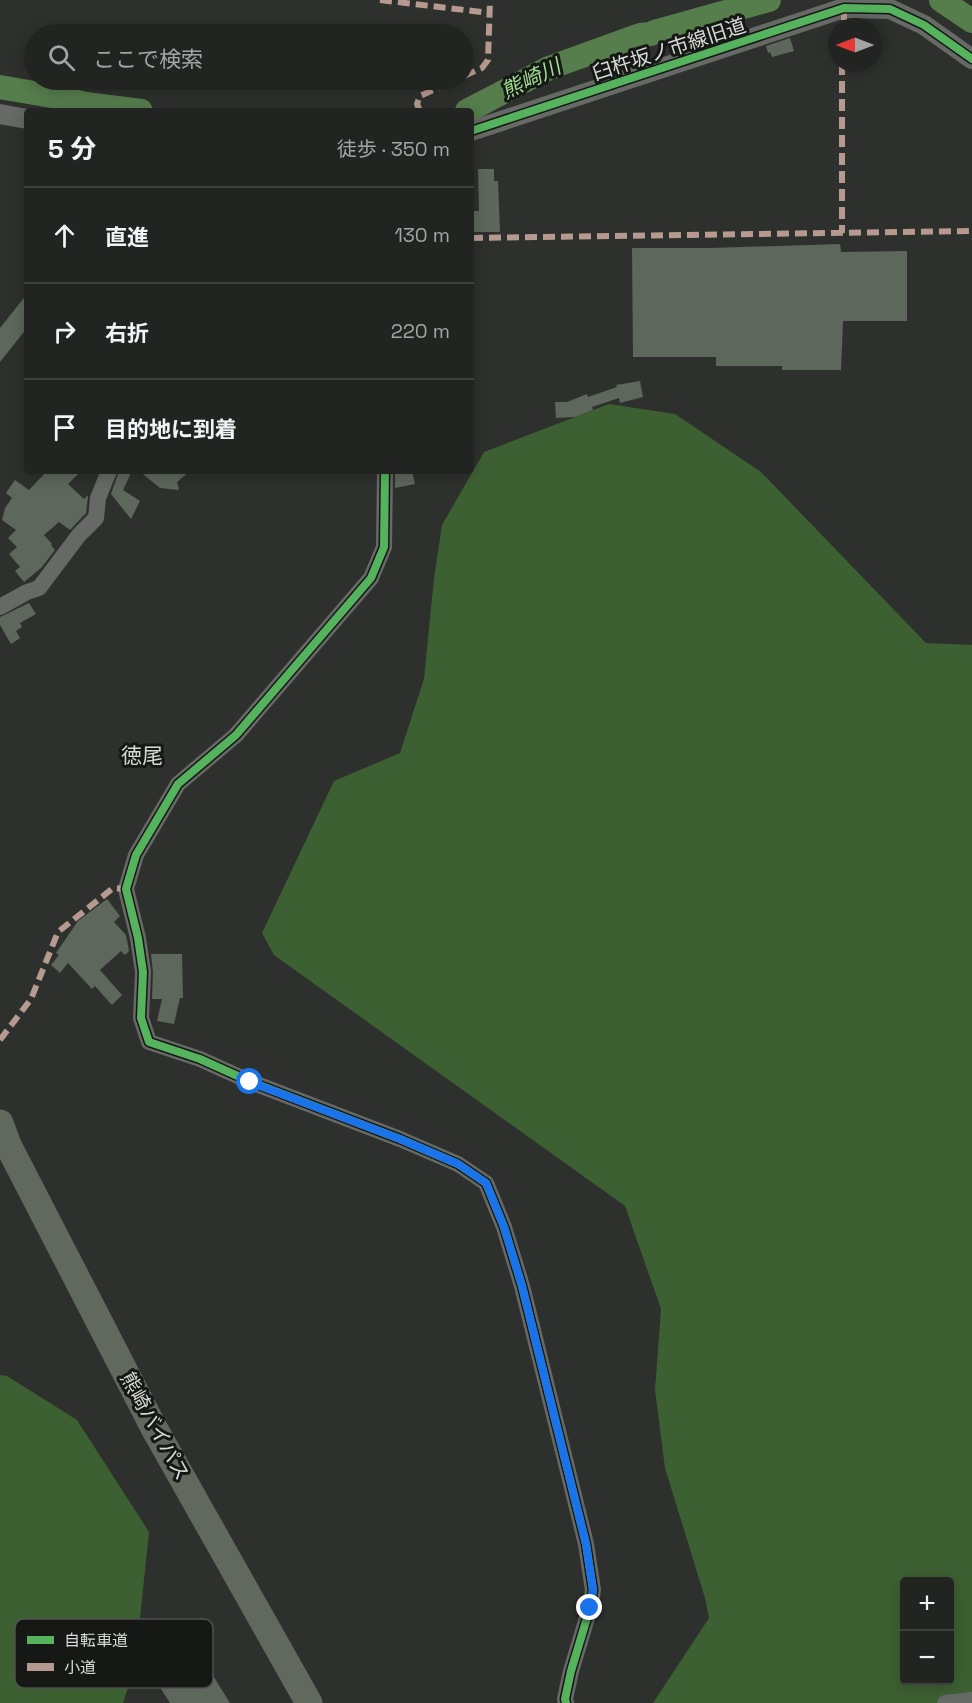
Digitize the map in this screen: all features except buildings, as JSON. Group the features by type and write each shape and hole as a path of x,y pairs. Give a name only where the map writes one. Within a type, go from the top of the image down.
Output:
{"highway":[{"name":"熊崎バイパス","path":"4,1134 154,1428 309,1703"}],"street":[{"name":"臼杵坂ノ市線旧道","path":"474,130 844,8 890,9 924,25 972,59"},
{"path":"0,114 24,118"},
{"path":"0,607 39,588 96,518 98,498 107,474"},
{"path":"385,474 384,547 371,578 236,735 177,784 136,855 126,889 138,938 143,972 141,1018 149,1042 200,1059 250,1082 400,1139 458,1164 486,1183 504,1227 522,1286 586,1544 593,1590 590,1608 571,1671 566,1703"},
{"path":"945,1703 972,1700"}],"green space":[{"path":"609,404 675,414 761,472 926,643 972,645 972,1703 653,1703 709,1618 665,1468 655,1390 661,1309 625,1206 274,955 262,933 334,781 400,753 424,679 442,525 471,474 474,474 474,469 484,452"},
{"path":"0,1375 7,1376 77,1420 149,1532 140,1619 15,1619 15,1688 128,1688 123,1703 0,1703"}],"waterway":[{"name":"熊崎川","path":"473,108 549,68 640,35 651,34 769,0"},
{"name":"熊崎川","path":"941,0 972,21"},
{"name":"熊崎川","path":"0,87 117,108"}],"marked path":[{"path":"380,0 490,13"},
{"path":"474,72 482,68 488,60 490,0"},
{"path":"844,8 844,18"},
{"path":"842,72 842,233"},
{"path":"419,108 417,104 420,96 434,90"},
{"path":"474,238 972,231"},
{"path":"0,1040 31,999 58,932 113,888 126,889"}],"cycle path":[{"path":"474,130 844,8 890,9 924,25 972,59"},
{"path":"385,474 384,547 371,578 236,735 178,784 136,855 126,889 138,938 143,972 141,1018 149,1042 200,1059 251,1082 400,1139 458,1164 486,1183 504,1227 522,1286 586,1544 593,1590 590,1608 571,1671 566,1703"}],"district":[{"name":"徳尾","path":"142,756"}],"route":[{"path":"250,1082 400,1139 458,1164 486,1183 504,1227 522,1286 586,1544 593,1590 590,1608"}]}
